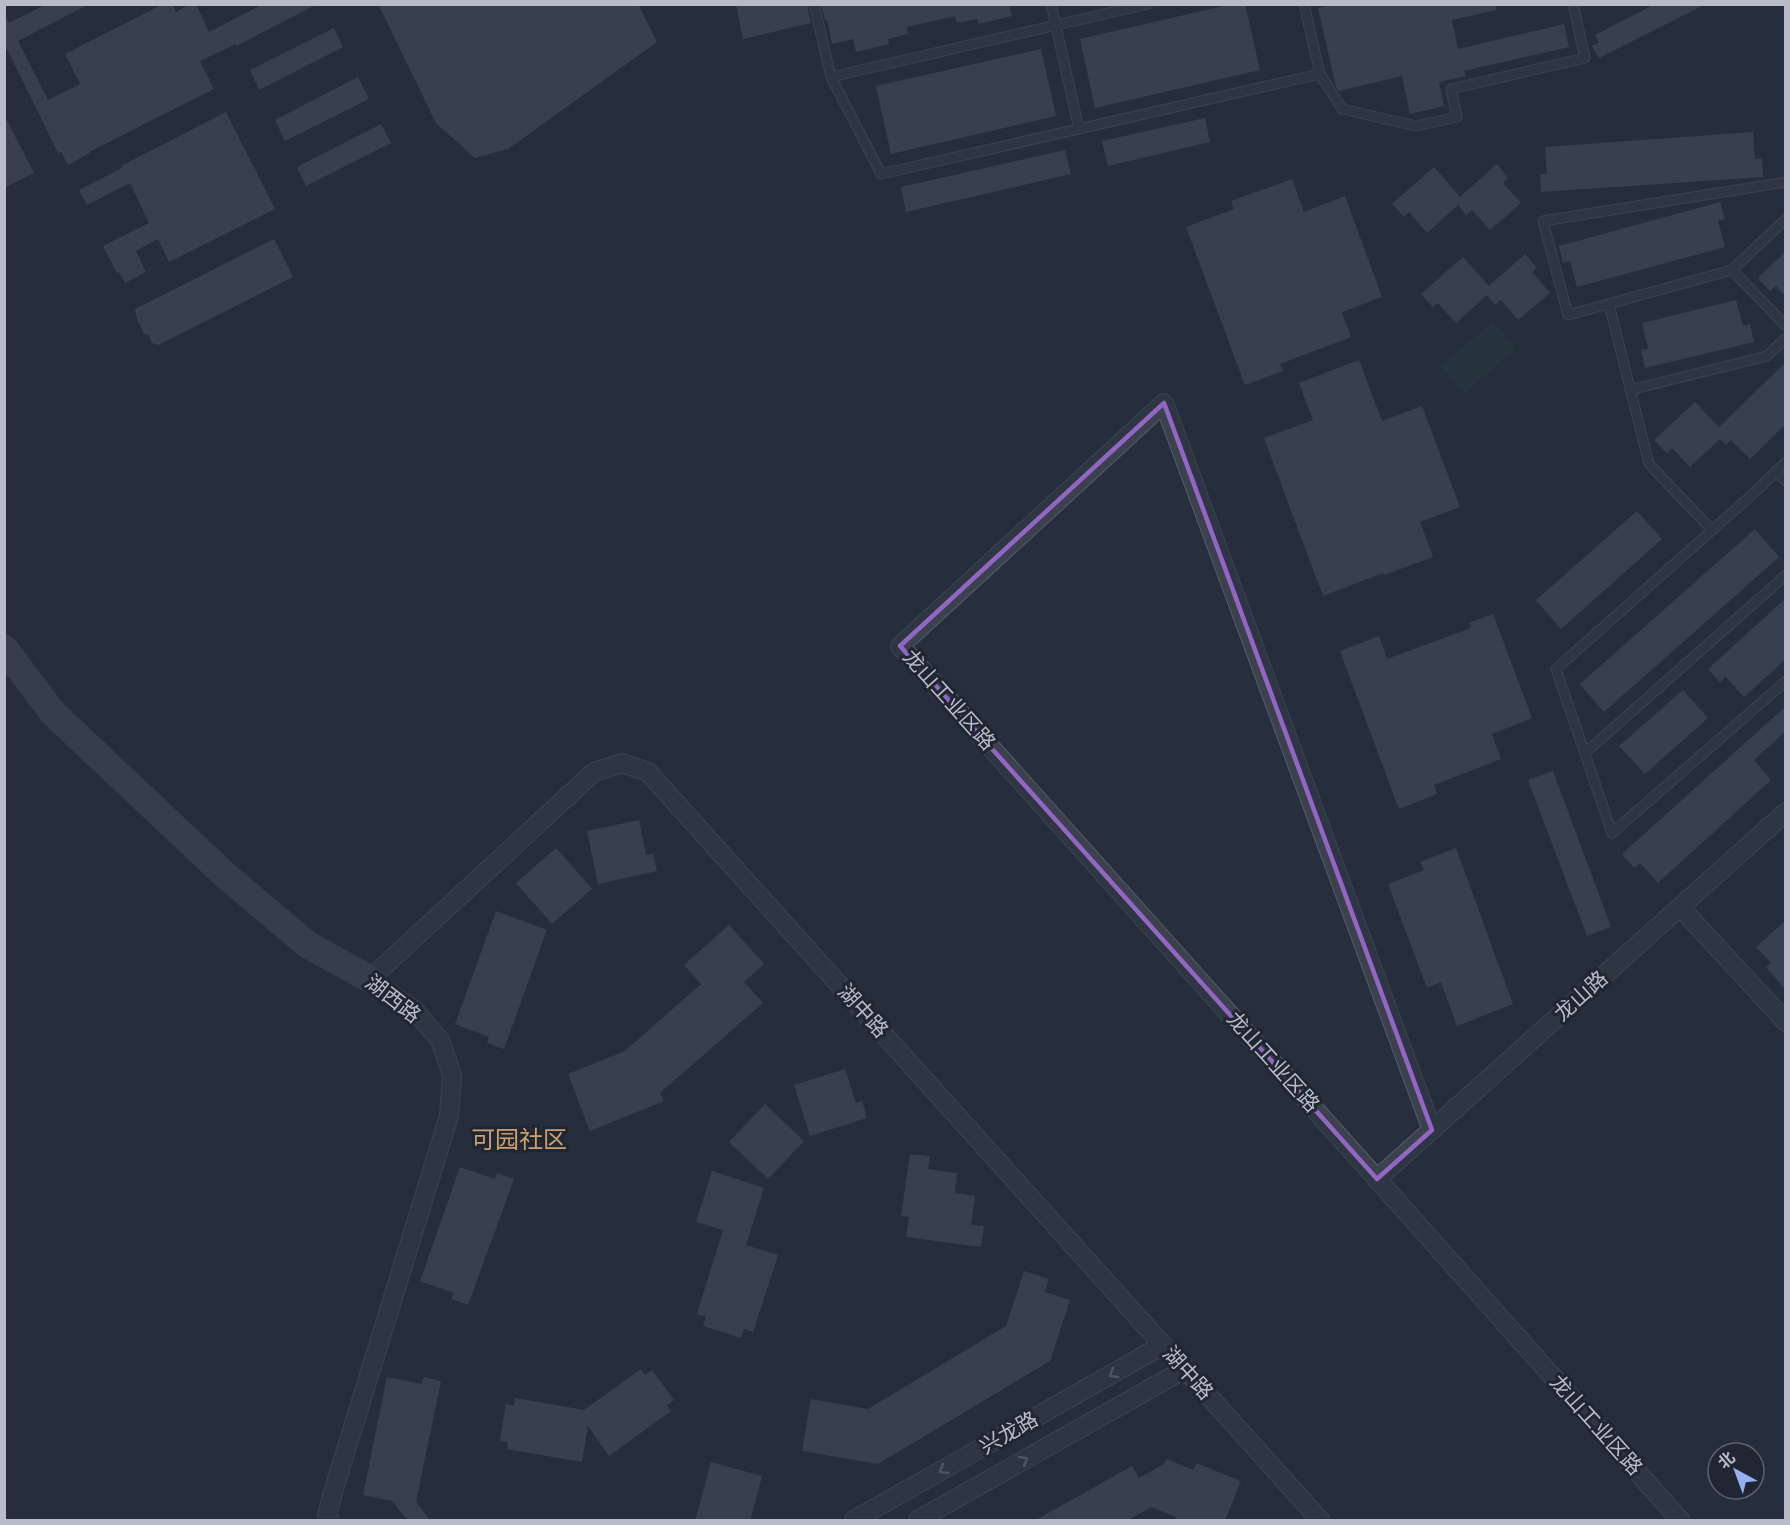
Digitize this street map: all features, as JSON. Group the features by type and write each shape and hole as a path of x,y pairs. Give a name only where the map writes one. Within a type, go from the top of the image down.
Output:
{"street":[{"name":"龙山工业区路","path":"1432,1130 1164,403 900,646 1680,1521"},
{"name":"湖西路","path":"4,648 53,712 225,875 308,945 370,979 415,1011 440,1040 452,1075 449,1116 334,1489 327,1515 330,1521"},
{"name":"湖中路","path":"370,979 594,772 622,763 648,772 1320,1521"},
{"name":"龙山路","path":"1377,1179 1785,812"},
{"path":"1680,907 1785,1022"},
{"name":"兴龙路","path":"854,1521 1163,1345"},
{"name":"兴龙路","path":"918,1521 1185,1369"}],"lane":[{"path":"814,4 831,77 881,174 1320,74"},
{"path":"1051,4 1079,129"},
{"path":"831,77 1148,4"},
{"path":"1304,4 1320,74 1342,109 1416,126 1457,117 1451,89 1585,58 1573,4"},
{"path":"1785,182 1543,221 1568,315 1732,270 1785,219"},
{"path":"1732,270 1785,326"},
{"path":"1609,304 1648,464 1712,530"},
{"path":"1630,390 1767,356 1785,338"},
{"path":"1785,462 1556,669 1612,833 1785,681"},
{"path":"1776,471 1785,481"},
{"path":"1585,753 1785,575"}],"highlighted area":[{"path":"1164,403 1432,1130 1377,1179 900,646"}],"shaded area":[{"path":"1493,321 1516,348 1465,393 1441,367"}],"building":[{"path":"47,4 89,4 18,41 48,100 80,84 65,54 163,4 172,4 176,12 190,4 196,4 209,32 263,4 317,4 236,46 236,44 200,61 214,89 89,152 68,165 61,152 58,153 4,47 4,14 9,23"},
{"path":"378,4 638,4 657,42 508,149 475,158 436,123"},
{"path":"736,4 807,4 811,23 743,39"},
{"path":"821,4 1009,4 1012,16 978,24 977,19 957,23 955,16 907,27 908,34 888,39 889,44 856,52 853,39 832,44"},
{"path":"1232,4 1245,4 1260,70 1095,108 1080,39"},
{"path":"1334,4 1496,4 1496,10 1452,20 1458,49 1564,24 1569,47 1464,71 1466,76 1439,82 1444,106 1410,114 1402,76 1339,91 1336,87 1318,8"},
{"path":"1655,4 1706,4 1599,58 1592,46 1599,43 1595,35"},
{"path":"334,28 343,47 259,90 250,70"},
{"path":"1041,49 1056,116 891,154 876,86"},
{"path":"358,77 369,99 285,141 275,120"},
{"path":"226,112 275,209 169,262 158,239 136,251 146,272 125,283 103,246 149,223 130,183 87,205 79,190"},
{"path":"4,115 34,173 4,188"},
{"path":"1205,118 1210,142 1108,166 1102,141"},
{"path":"381,124 391,143 306,186 297,167"},
{"path":"1753,132 1755,159 1762,159 1763,177 1541,192 1540,174 1547,174 1545,147"},
{"path":"1065,150 1071,174 906,212 901,187"},
{"path":"1497,164 1508,178 1503,183 1521,203 1490,230 1472,210 1466,215 1458,205 1427,233 1409,212 1404,217 1392,204 1434,167 1460,197"},
{"path":"1292,179 1304,212 1345,196 1382,297 1342,312 1351,337 1280,364 1283,371 1245,385 1186,227 1234,209 1231,201"},
{"path":"1720,202 1725,219 1718,221 1725,247 1577,287 1570,261 1563,263 1559,246"},
{"path":"274,239 293,277 158,345 152,343 148,334 145,335 135,309"},
{"path":"1785,252 1785,296 1776,286 1770,291 1758,278"},
{"path":"1525,254 1537,268 1532,272 1550,293 1518,320 1501,300 1495,305 1487,295 1456,323 1438,303 1433,307 1421,294 1463,257 1489,286"},
{"path":"1736,300 1743,326 1750,324 1754,342 1645,368 1641,350 1648,349 1642,323"},
{"path":"1359,360 1382,421 1422,406 1460,507 1420,522 1433,557 1323,596 1264,438 1313,420 1299,383"},
{"path":"1785,363 1785,425 1750,459 1731,440 1726,445 1720,439 1690,467 1672,448 1667,453 1654,440 1695,402 1719,427"},
{"path":"1637,511 1662,539 1561,629 1536,600"},
{"path":"1755,529 1779,557 1604,712 1580,684"},
{"path":"1785,599 1785,660 1744,697 1726,677 1720,682 1708,669"},
{"path":"1493,614 1532,718 1492,734 1501,759 1434,785 1437,794 1399,809 1340,651 1379,636 1387,659 1471,628 1469,623"},
{"path":"1683,690 1708,718 1645,774 1619,746"},
{"path":"1785,707 1785,732 1754,760 1771,780 1658,883 1640,863 1634,868 1622,854"},
{"path":"1553,771 1611,927 1587,936 1528,780"},
{"path":"639,820 646,855 653,854 657,871 598,884 587,831"},
{"path":"556,848 592,889 552,924 516,883"},
{"path":"1456,848 1513,1004 1457,1026 1441,982 1427,988 1388,884 1424,870 1420,862"},
{"path":"496,911 547,930 504,1049 487,1043 489,1037 455,1024"},
{"path":"1785,921 1785,989 1766,967 1771,963 1756,947"},
{"path":"729,925 764,964 744,982 763,1003 660,1093 664,1101 590,1131 568,1074 625,1051 701,984 684,965"},
{"path":"845,1069 856,1103 862,1101 867,1118 810,1136 794,1085"},
{"path":"765,1104 804,1141 768,1179 729,1142"},
{"path":"910,1154 930,1156 928,1169 957,1173 955,1193 975,1196 971,1225 984,1226 981,1247 906,1237 909,1217 901,1216"},
{"path":"460,1167 495,1179 497,1173 514,1179 468,1305 451,1299 454,1293 420,1281"},
{"path":"712,1171 764,1188 746,1245 778,1255 753,1332 744,1329 741,1338 703,1326 706,1317 697,1314 723,1230 696,1222"},
{"path":"1024,1271 1049,1279 1045,1292 1070,1300 1050,1361 878,1464 802,1451 811,1399 868,1409 1006,1326"},
{"path":"641,1369 645,1375 652,1370 674,1400 667,1405 671,1411 609,1456 588,1426 582,1462 507,1449 508,1442 500,1441 506,1404 514,1406 515,1398 584,1410"},
{"path":"387,1377 422,1384 424,1377 441,1381 416,1502 431,1521 408,1521 392,1501 363,1495"},
{"path":"1166,1459 1194,1470 1196,1463 1241,1481 1225,1521 1173,1521 1176,1517 1151,1507 1127,1521 1034,1521 1132,1466 1139,1478 1164,1464"},
{"path":"711,1462 762,1476 750,1521 695,1521"}],"district":[{"name":"可园社区","path":"519,1140"}]}
